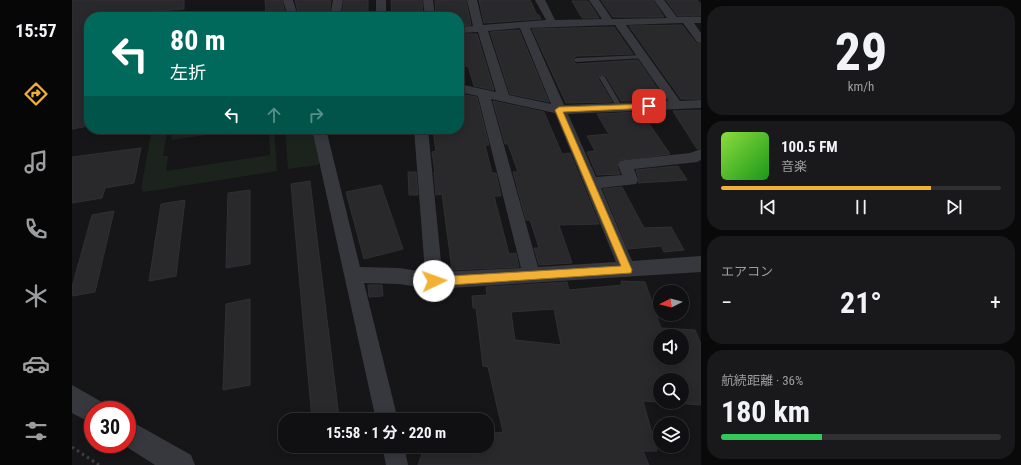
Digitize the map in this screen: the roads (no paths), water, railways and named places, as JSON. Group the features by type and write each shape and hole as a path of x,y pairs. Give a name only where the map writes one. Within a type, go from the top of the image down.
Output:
{"street":[{"path":"288,0 291,12"},
{"path":"336,12 338,0"},
{"path":"381,0 381,12"},
{"path":"428,0 429,12"},
{"path":"472,0 504,97"},
{"path":"540,0 552,22"},
{"path":"594,0 643,57 677,105"},
{"path":"659,0 673,20"},
{"path":"686,20 701,40"},
{"path":"464,30 552,22 701,20"},
{"path":"524,25 628,270"},
{"path":"464,89 559,110 701,104"},
{"path":"483,93 532,276"},
{"path":"320,134 385,413"},
{"path":"422,134 434,281"},
{"path":"590,183 631,180 625,165 692,158 701,154"},
{"path":"354,275 399,276 434,281 628,270 701,264"},
{"path":"72,398 84,405"},
{"path":"136,438 181,465"},
{"path":"394,453 397,465"}],"lane":[{"path":"576,60 643,57"},
{"path":"602,77 620,108"}]}
